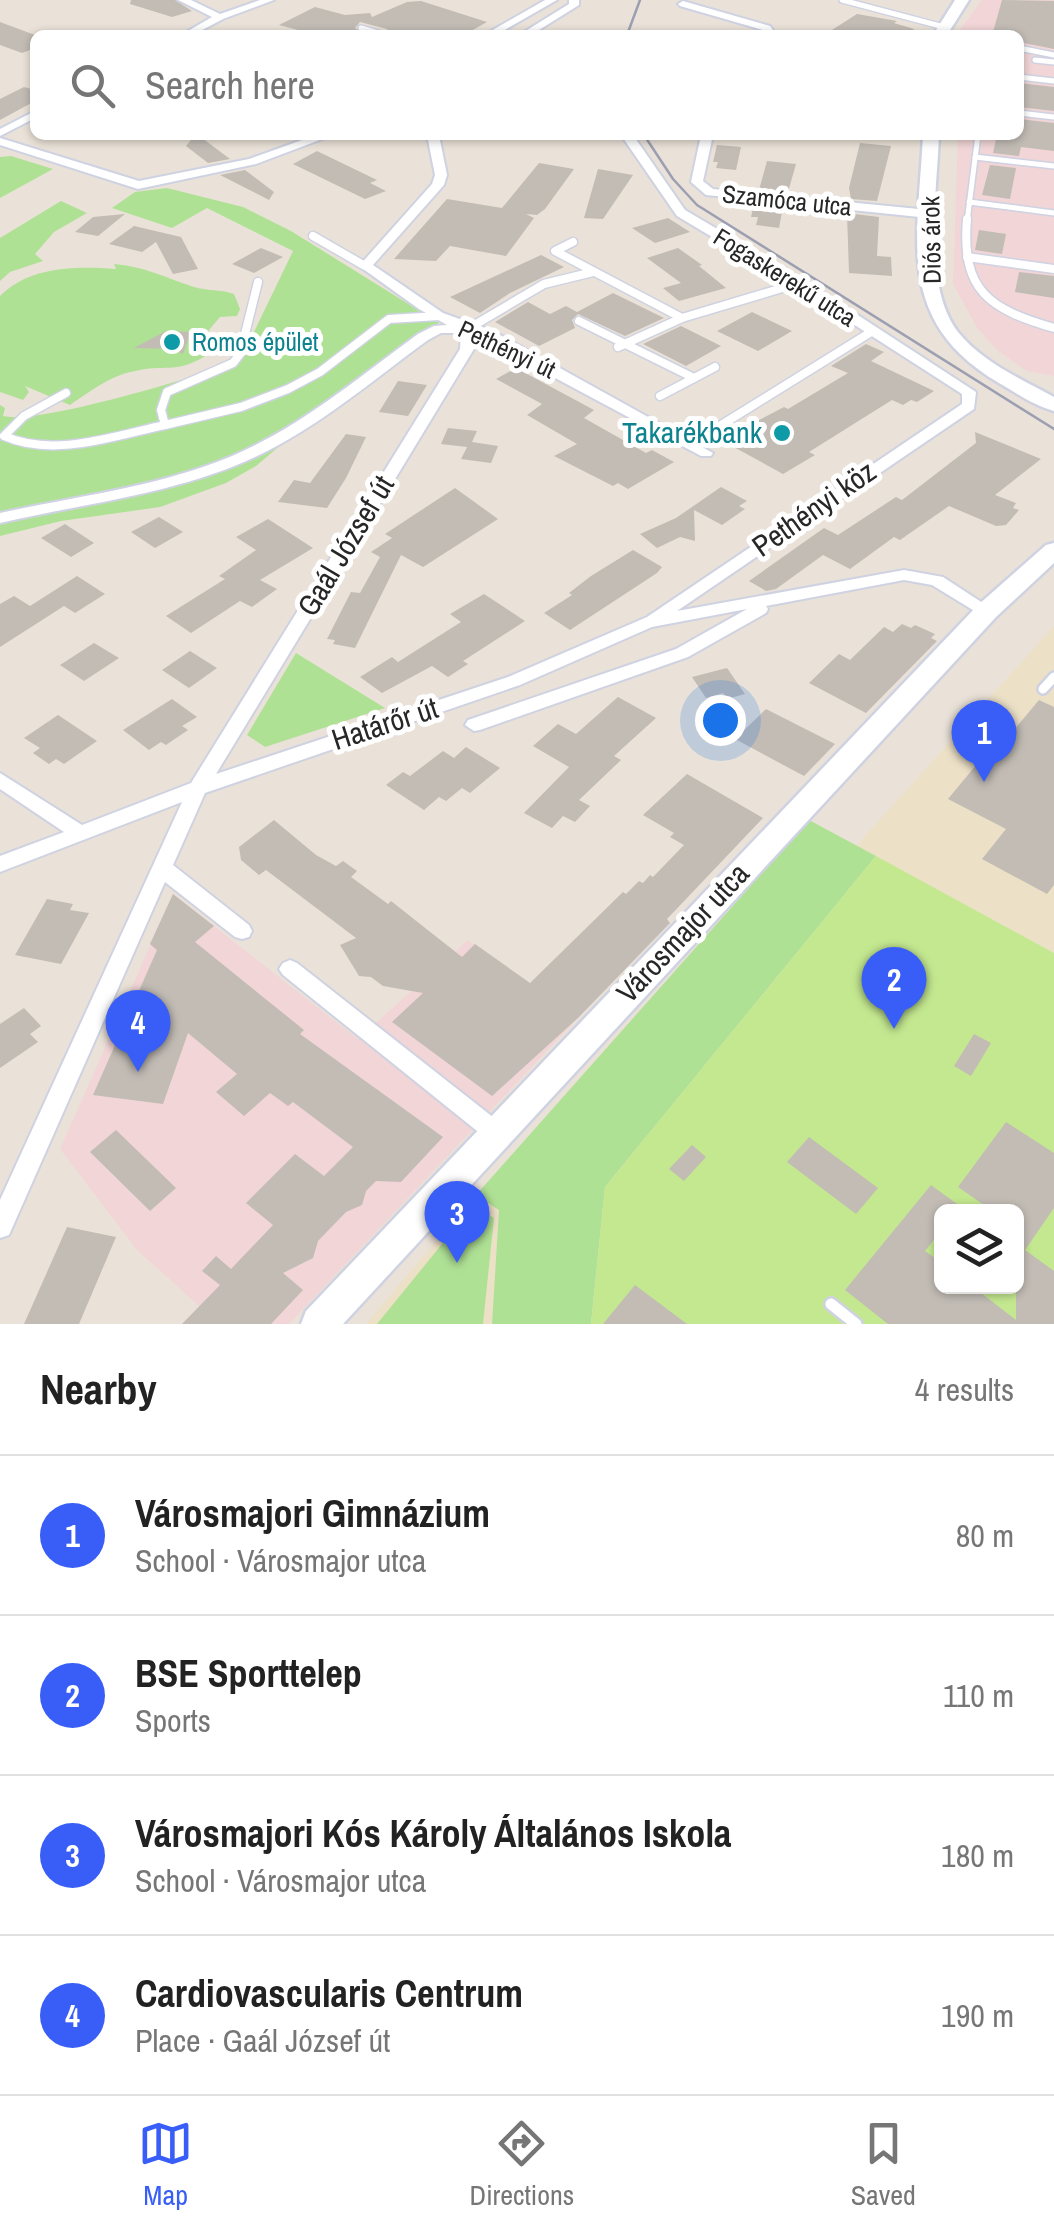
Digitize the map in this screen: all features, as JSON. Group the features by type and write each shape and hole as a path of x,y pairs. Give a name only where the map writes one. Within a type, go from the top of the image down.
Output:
{"street":[{"path":"183,0 220,17"},
{"path":"195,30 269,0"},
{"path":"497,30 552,0"},
{"path":"943,30 962,0"},
{"path":"531,30 569,2"},
{"path":"682,4 769,30"},
{"path":"0,133 30,117"},
{"path":"0,142 138,185 252,162 313,140"},
{"path":"365,266 438,185 441,175 434,140"},
{"name":"Fogaskerekű utca","path":"630,140 681,213 969,392"},
{"name":"Szamóca utca","path":"706,140 696,182 710,192 929,214"},
{"name":"Diós árok","path":"932,140 931,295 948,334 992,368 1052,403"},
{"name":"Pethényi út","path":"365,266 439,316 466,330 488,334 706,453"},
{"path":"0,518 169,481 234,461 279,440 423,337 439,329 466,330"},
{"name":"Gaál József út","path":"0,1227 198,790 466,349 470,336 466,330"},
{"name":"Pethényi köz","path":"648,622 969,406 969,392"},
{"name":"Városmajor utca","path":"319,1324 494,1132 987,611 1054,550"},
{"name":"Határőr út","path":"0,864 198,790 514,681 648,622 920,575 987,611"},
{"name":"Határőr út","path":"474,725 682,654 774,602"},
{"path":"0,780 80,833"},
{"path":"161,867 242,931"},
{"path":"290,968 494,1132"}],"lane":[{"path":"842,0 939,30"},
{"path":"361,28 368,30"},
{"path":"1024,49 1054,58"},
{"path":"1036,60 1054,58"},
{"path":"1024,78 1054,81"},
{"path":"1024,114 1054,117"},
{"path":"977,140 967,257 970,276 981,292 1027,320 1054,328"},
{"path":"975,157 1054,166"},
{"path":"970,202 1054,213"},
{"name":"Pethényi út","path":"313,236 365,266"},
{"path":"573,242 555,251 682,318"},
{"path":"967,257 1054,269"},
{"path":"466,330 483,316 573,272 596,272"},
{"path":"165,425 161,410 167,392 233,363 240,354 258,282"},
{"path":"622,346 682,318 799,283"},
{"path":"66,394 24,416 4,436 20,446 48,445 241,407 288,390 320,372 389,320 439,316"},
{"path":"579,322 654,362 694,378"},
{"path":"718,427 871,332"},
{"path":"660,396 715,367"},
{"path":"1043,689 1054,677"},
{"path":"831,1304 856,1324"}],"shaded area":[{"path":"982,0 1054,0 1054,376 1027,371 998,351 977,328 953,284 958,140 1024,140 1024,30 960,30"},
{"path":"1054,626 1054,953 856,846"},
{"path":"173,894 358,1039 468,940 579,1017 289,1324 219,1324 137,1250 60,1149"},
{"path":"476,1194 499,1209 492,1324 366,1324"}],"green space":[{"path":"11,156 53,169 0,198 0,157"},
{"path":"167,188 243,207 291,231 439,323 368,371 256,466 226,483 160,507 61,521 0,536 0,405 5,408 3,416 50,413 239,363 293,251 207,208 172,228 112,208 135,192"},
{"path":"61,201 87,213 54,232 35,254 43,261 10,272 0,281 0,238"},
{"path":"114,264 234,294 240,309 237,316 220,317 209,330 212,352 189,364 117,376 70,405 25,386 29,392 23,400 0,392 0,296 39,273 70,268 116,269"},
{"path":"296,653 385,708 265,747 247,735"},
{"path":"809,820 876,856 605,1187 591,1324 492,1324 499,1210 476,1195"},
{"path":"876,856 1054,953 1054,1324 591,1324 605,1187"},
{"path":"473,1206 494,1218 483,1324 377,1324"}],"building":[{"path":"131,0 175,0 192,11 172,17 130,4"},
{"path":"1002,0 1054,1 1054,49 1024,43 1024,30 994,30"},
{"path":"421,1 487,22 473,30 388,30 360,22 357,30 298,30 279,25 315,7 345,15 370,13 372,17 407,2"},
{"path":"857,14 897,21 894,23 914,29 914,30 832,30"},
{"path":"0,22 30,33 30,50 22,53 0,45"},
{"path":"1024,84 1054,87 1054,111 1024,108"},
{"path":"24,87 30,89 30,104 0,120 0,99"},
{"path":"1024,120 1054,123 1054,151 1021,147 1019,156 993,153 996,140 1024,140"},
{"path":"191,140 205,140 230,159 208,163 186,146"},
{"path":"860,143 891,146 877,201 851,199 849,188"},
{"path":"717,145 741,147 736,170 716,168 718,162 713,162"},
{"path":"317,151 377,180 370,183 386,191 365,199 293,164"},
{"path":"767,161 796,164 788,192 759,190"},
{"path":"539,163 574,169 545,209 537,215 526,214 534,218 506,256 450,246 436,261 394,259 447,199 502,208"},
{"path":"990,165 1016,168 1010,199 982,195"},
{"path":"598,169 633,175 603,219 584,218"},
{"path":"245,170 274,192 269,200 220,175"},
{"path":"754,204 783,207 779,228 756,225 758,217 751,217"},
{"path":"847,213 879,217 877,256 891,257 892,276 849,273"},
{"path":"125,214 98,236 75,232 93,217"},
{"path":"668,218 690,232 655,243 632,228"},
{"path":"134,226 181,237 198,269 173,274 156,242 142,252 109,244"},
{"path":"979,230 1006,234 1002,254 975,250"},
{"path":"261,248 283,257 254,273 232,264"},
{"path":"678,248 726,288 679,301 663,288 681,283 647,258"},
{"path":"541,255 564,267 510,293 480,313 450,297"},
{"path":"1019,272 1054,276 1054,298 1015,292"},
{"path":"613,293 664,318 625,336 578,314 572,320 575,328 539,346 495,322 528,302 550,314 566,306 577,312"},
{"path":"752,312 792,331 758,351 717,331"},
{"path":"681,326 721,346 686,366 643,344"},
{"name":"Romos épület","path":"166,331 191,332 183,354 172,349 134,348"},
{"path":"866,344 884,352 871,361 934,391 917,402 911,400 903,405 892,400 809,452 815,455 783,474 721,440 784,407 788,409 848,373 831,366"},
{"path":"516,368 594,410 584,418 646,453 652,450 674,462 628,489 618,483 613,486 554,456 577,444 527,415 542,404 496,379"},
{"path":"398,381 427,385 408,416 379,412"},
{"path":"448,428 477,431 472,442 498,446 491,463 461,459 467,447 441,444"},
{"path":"975,432 1041,459 995,495 1016,503 1013,508 1019,510 1006,525 996,526 949,506 900,540 894,537 850,569 823,555 776,589 766,591 749,581 824,528 838,535 896,497 902,500 976,443"},
{"path":"346,434 366,437 327,508 278,502 294,480 310,483"},
{"path":"721,487 747,501 739,506 745,509 722,525 694,510 695,541 680,537 657,548 640,534 676,518"},
{"path":"455,488 498,519 423,567 401,555 355,648 333,644 335,640 327,639 351,592 360,593 380,557 371,552 392,538 385,534"},
{"path":"159,517 183,532 155,548 131,532"},
{"path":"268,519 313,548 260,580 277,589 252,607 240,601 191,633 166,616 225,579 219,576 256,550 236,537"},
{"path":"65,524 94,543 71,557 41,538"},
{"path":"633,550 662,567 570,630 544,613 572,595 569,593 591,576"},
{"path":"77,576 105,594 75,613 64,606 0,647 0,604 14,596 30,606"},
{"path":"484,594 525,621 463,661 468,664 448,677 432,666 382,693 360,677 392,657 398,662 461,622 450,614"},
{"path":"902,624 935,634 931,638 937,641 866,713 809,683 839,654 850,660 884,627 893,632"},
{"path":"94,643 119,658 84,681 60,665"},
{"path":"190,651 217,668 189,688 162,670"},
{"path":"727,668 745,694 727,699 723,693 706,698 692,677"},
{"path":"618,697 656,718 614,756 621,760 579,800 590,806 575,822 563,816 552,828 524,813 569,767 533,746 558,724 576,734"},
{"path":"172,699 197,717 182,726 188,730 166,745 161,742 149,750 123,730"},
{"path":"1039,700 1054,707 1054,885 1047,894 982,859 1006,829 948,799 982,758 988,761"},
{"path":"766,709 835,744 804,776 735,739"},
{"path":"58,715 97,741 64,764 56,759 49,764 33,753 40,748 24,738"},
{"path":"466,747 500,768 470,793 462,788 446,801 439,797 424,810 386,785 403,772 410,776 443,751 454,758"},
{"path":"687,774 763,818 579,1017 492,1096 392,1022 423,993 383,986 371,977 359,976 340,945 356,938 266,870 259,875 241,860 239,847 274,820 316,855 336,866 343,861 357,871 351,877 388,904 391,901 462,957 475,944 530,983 623,892 626,894 650,875 653,877 684,845 670,837 674,833 643,815"},
{"path":"173,894 214,926 195,942 304,1030 300,1034 443,1137 401,1182 376,1181 366,1191 362,1205 346,1212 318,1241 313,1258 283,1273 303,1290 271,1324 182,1324 220,1285 202,1271 216,1256 231,1269 273,1225 246,1203 295,1154 324,1176 353,1147 293,1102 288,1106 270,1093 244,1116 216,1092 237,1074 188,1033 163,1104 93,1095 157,950 150,944"},
{"path":"47,899 73,904 70,910 89,913 61,964 15,955"},
{"path":"24,1008 41,1026 30,1034 38,1042 0,1068 0,1024"},
{"path":"974,1034 991,1043 971,1076 954,1066"},
{"path":"1006,1122 1054,1153 1054,1208 1025,1250 1054,1271 1054,1324 888,1324 845,1290 931,1185 957,1204 934,1204 934,1240 925,1251 934,1257 934,1294 982,1294 1016,1320 1016,1294 1024,1294 1024,1204 982,1204 958,1187"},
{"path":"116,1130 176,1188 150,1211 90,1152"},
{"path":"809,1137 878,1188 856,1214 787,1162"},
{"path":"692,1145 706,1157 684,1181 669,1169"},
{"path":"67,1227 116,1237 79,1324 24,1324"},
{"path":"635,1285 687,1324 603,1324"}],"tram line":[{"path":"629,30 640,0"},
{"path":"647,140 673,179 697,205 1054,429"}],"place":[{"name":"Romos épület","path":"172,342"},
{"name":"Takarékbank","path":"782,433"},
{"name":"Városmajori Gimnázium","path":"984,782"},
{"name":"BSE Sporttelep","path":"894,1029"},
{"name":"Cardiovascularis Centrum","path":"138,1072"},
{"name":"Városmajori Kós Károly Általános Iskola","path":"457,1263"}]}
